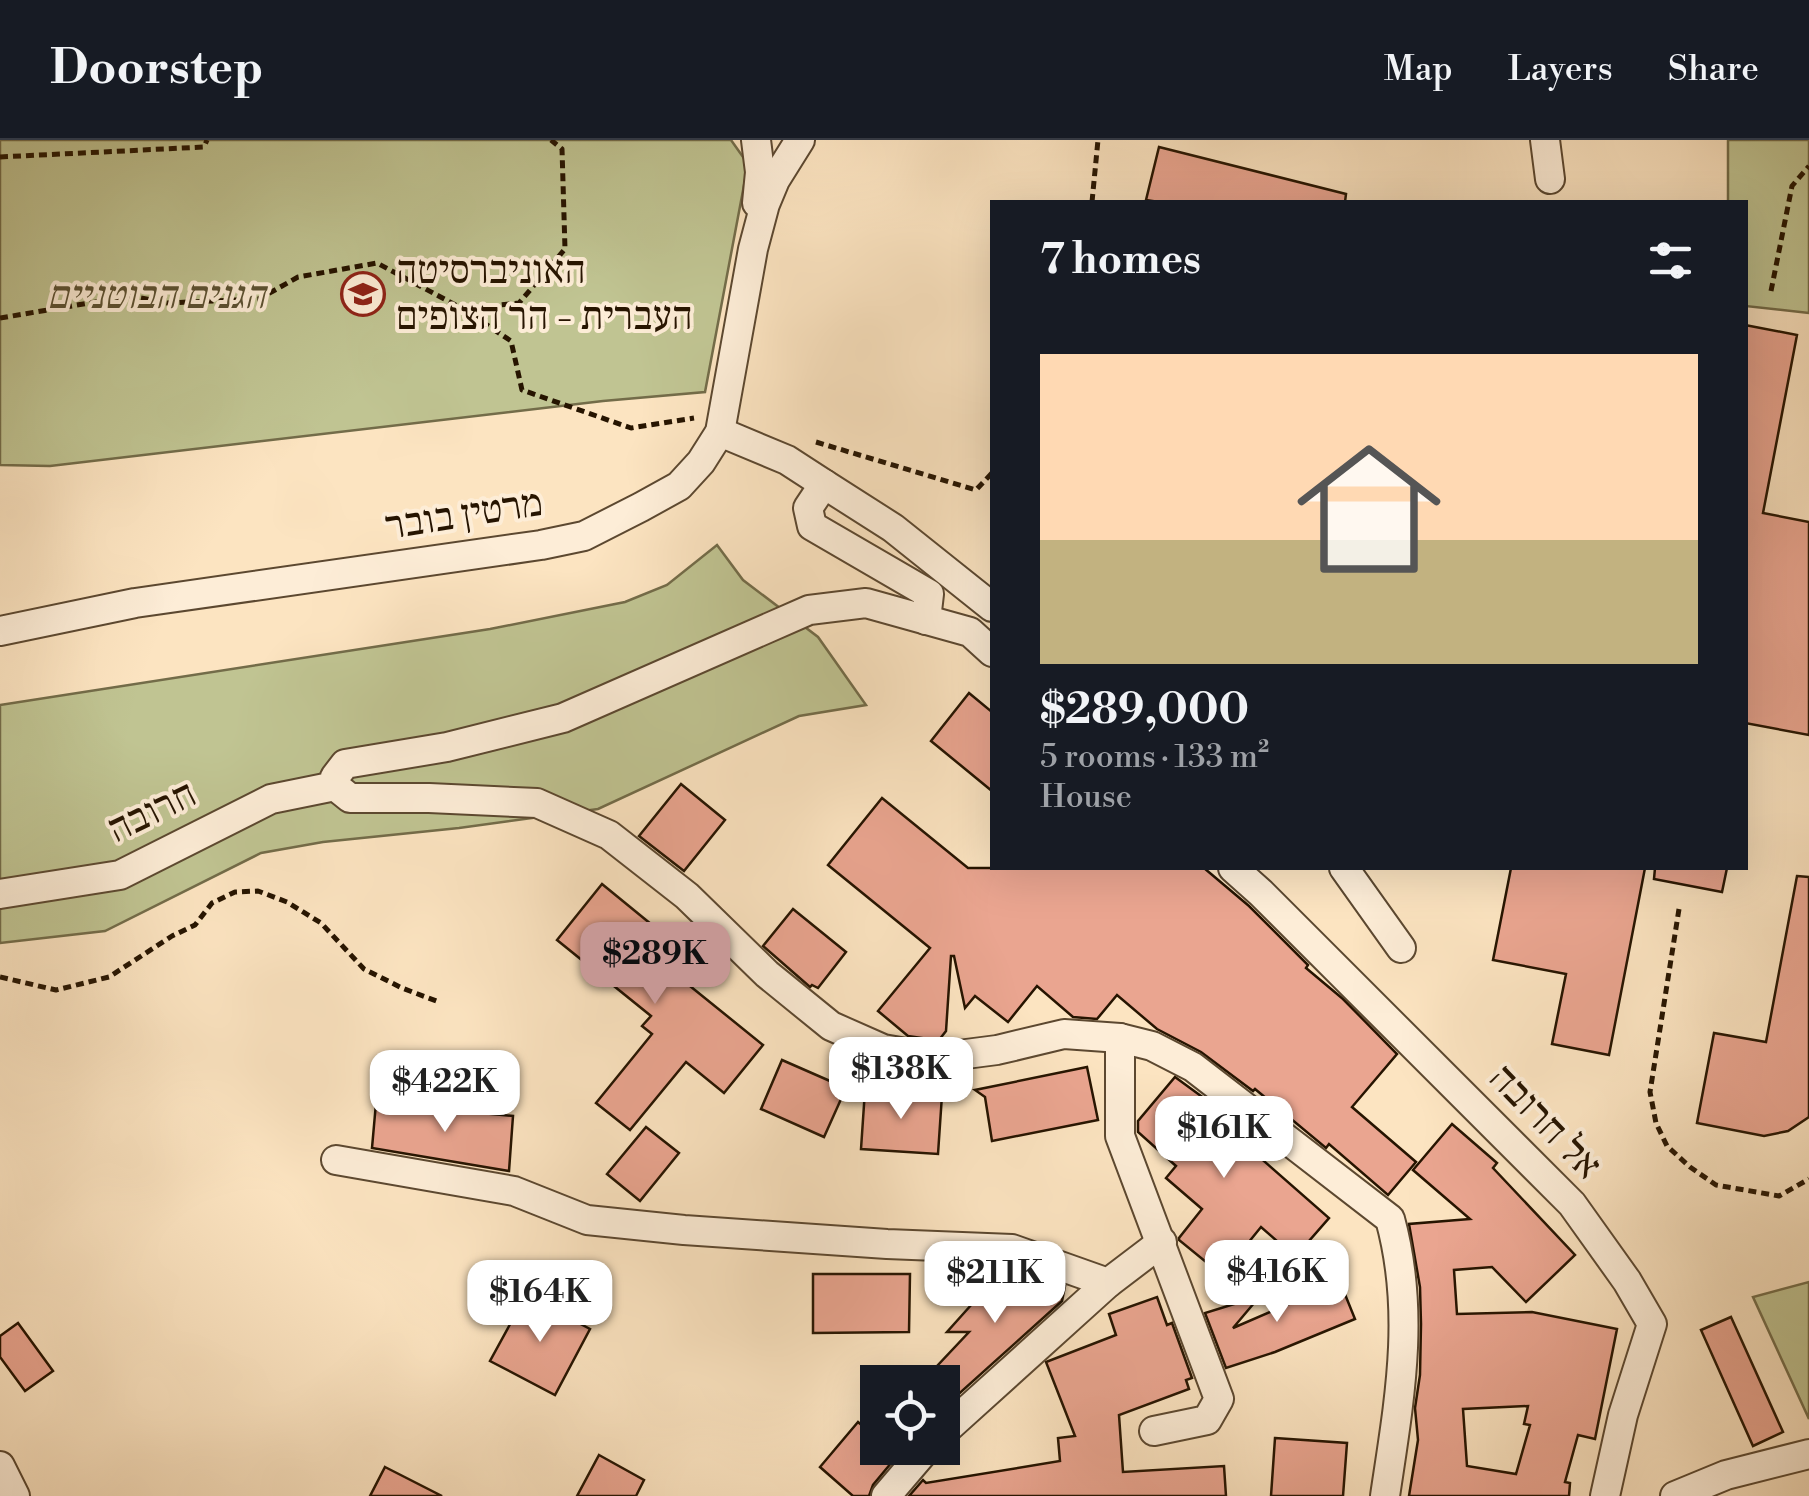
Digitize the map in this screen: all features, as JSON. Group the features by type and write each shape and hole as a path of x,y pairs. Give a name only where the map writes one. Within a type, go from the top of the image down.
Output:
{"street":[{"name":"מרטין בובר","path":"753,249 760,172 756,140"},
{"path":"768,140 797,140"},
{"name":"מרטין בובר","path":"0,631 135,604 541,546 584,536 679,486 701,462 720,432 753,249 765,204 797,140"},
{"path":"1545,140 1550,179"},
{"path":"720,432 787,460 894,528 990,605"},
{"path":"824,484 808,508 812,526 930,594 926,620"},
{"path":"990,650 970,632 866,603 809,610 564,718 447,747 345,764 335,777 335,786 350,798 537,803 608,835 687,896 767,974 831,1026 883,1048 935,1058 997,1050 1064,1034 1120,1038 1152,1046 1194,1067 1390,1219 1400,1254 1406,1318 1385,1496"},
{"name":"חרובה","path":"0,894 120,875 270,799 335,786"},
{"name":"אל חרובה","path":"1235,870 1572,1204 1627,1281 1652,1324 1623,1415 1605,1496"},
{"path":"1345,870 1401,948"},
{"path":"1120,1038 1120,1136 1219,1399 1207,1420 1154,1432"},
{"path":"336,1160 514,1190 587,1220 887,1244 1012,1249 1108,1283"},
{"path":"960,1418 1108,1283 1162,1242"},
{"path":"1675,1496 1726,1475 1809,1454"},
{"path":"886,1496 912,1465"},
{"path":"0,1466 15,1496"}],"path":[{"path":"0,157 204,147 208,140"},
{"path":"463,309 519,304 565,249 562,150 551,140"},
{"path":"1092,200 1098,140"},
{"path":"1771,292 1792,186 1809,166"},
{"path":"0,318 131,296 167,303 259,299 298,276 378,263 463,309 512,341"},
{"path":"0,978 56,990 109,977 195,924 212,903 235,892 258,891 287,902 320,923 364,968 439,1002"},
{"path":"1680,909 1650,1092 1656,1123 1667,1146 1716,1186 1779,1196 1809,1179"}],"green space":[{"name":"הגנים הבוטניים","path":"0,140 731,140 748,164 705,392 50,466 0,465"},
{"path":"1728,140 1809,140 1809,313 1748,306 1748,200 1728,200"},
{"path":"717,545 743,580 818,637 866,705 799,716 598,809 261,853 105,931 0,943 0,705 490,629 625,602 667,585"},
{"path":"1809,1282 1809,1419 1753,1297"}],"building":[{"path":"1159,147 1346,194 1345,200 1146,200"},
{"path":"1748,326 1797,335 1763,513 1809,522 1809,735 1748,724"},
{"path":"969,693 990,710 990,789 931,741"},
{"path":"681,784 725,820 684,871 639,836"},
{"path":"882,798 968,868 1206,870 1249,906 1308,965 1306,968 1397,1054 1352,1107 1416,1162 1388,1195 1329,1144 1326,1148 1255,1089 1201,1052 1157,1029 1117,995 1097,1019 1073,1017 1037,986 1008,1022 975,996 965,1008 951,956 946,1031 939,1040 908,1036 878,1011 930,948 828,865"},
{"path":"1511,870 1645,870 1609,1055 1552,1044 1566,974 1493,960"},
{"path":"1655,870 1727,870 1722,892 1654,879"},
{"path":"1797,876 1809,877 1809,1117 1788,1131 1764,1136 1697,1123 1714,1033 1766,1042"},
{"path":"602,884 679,947 664,965 763,1045 724,1093 686,1062 630,1130 596,1103 652,1034 642,1026 651,1016 557,940"},
{"path":"793,909 846,952 818,988 810,987 763,946"},
{"path":"782,1060 846,1088 824,1137 761,1109"},
{"path":"1087,1067 1098,1120 992,1141 985,1097 975,1090"},
{"path":"1175,1077 1231,1118 1224,1126 1329,1218 1295,1257 1261,1227 1222,1275 1179,1240 1202,1209 1166,1178 1176,1166 1138,1132 1138,1121"},
{"path":"865,1090 942,1095 938,1154 861,1149"},
{"path":"376,1103 513,1116 509,1171 372,1148"},
{"path":"1452,1124 1497,1163 1493,1168 1575,1255 1526,1302 1492,1267 1454,1270 1457,1314 1532,1312 1617,1329 1595,1439 1578,1435 1565,1482 1570,1483 1569,1496 1409,1496 1418,1440 1415,1408 1421,1324 1420,1287 1409,1224 1470,1219 1413,1170","holes":["1528,1406 1524,1424 1530,1425 1516,1474 1467,1466 1463,1409"]},
{"path":"646,1127 679,1153 640,1201 607,1174"},
{"path":"993,1266 1012,1268 1065,1286 1062,1301 960,1393 960,1365 938,1365 969,1332 947,1332 989,1285"},
{"path":"813,1274 910,1274 909,1332 813,1333"},
{"path":"1340,1282 1355,1319 1226,1368 1205,1313 1260,1296 1233,1328"},
{"path":"526,1295 590,1329 555,1395 490,1361"},
{"path":"1157,1297 1167,1325 1172,1323 1192,1378 1186,1380 1189,1389 1119,1415 1123,1472 1224,1466 1226,1496 909,1496 923,1480 926,1483 1060,1461 1058,1438 1075,1436 1046,1362 1116,1335 1109,1314"},
{"path":"1731,1317 1783,1432 1753,1446 1701,1330"},
{"path":"18,1323 53,1371 25,1391 0,1357 0,1336"},
{"path":"858,1422 860,1465 890,1465 869,1496 853,1496 820,1467"},
{"path":"1275,1438 1347,1443 1343,1496 1271,1496"},
{"path":"599,1455 644,1480 636,1496 577,1496"},
{"path":"385,1467 442,1496 370,1496"}],"place":[{"name":"האוניברסיטה העברית - הר הצופים","path":"363,294"}]}
